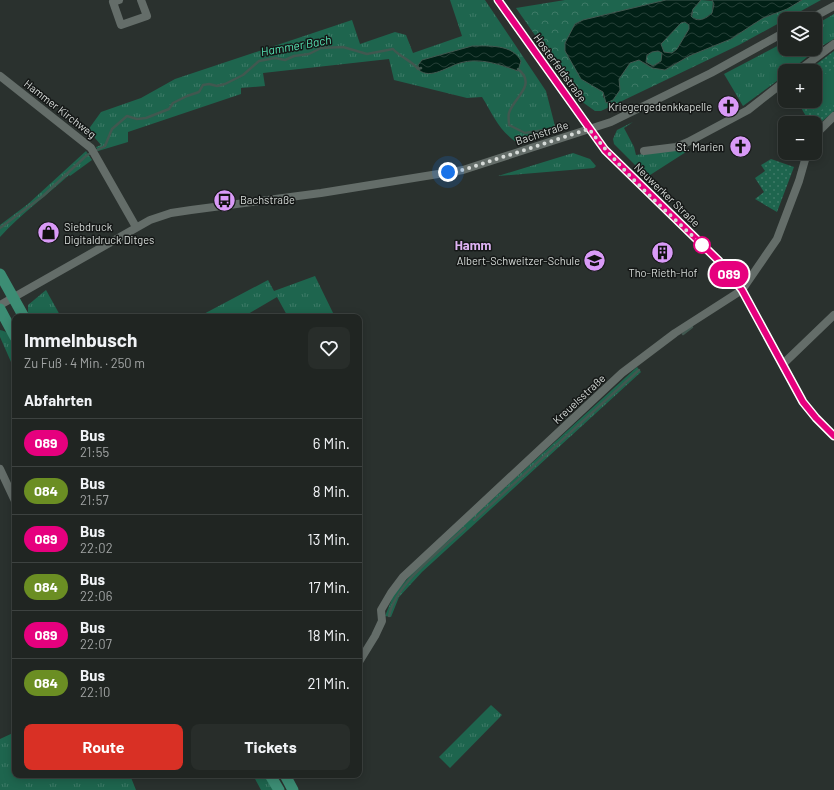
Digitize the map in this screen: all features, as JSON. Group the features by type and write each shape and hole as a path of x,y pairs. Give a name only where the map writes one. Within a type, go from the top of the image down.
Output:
{"main road":[{"path":"0,274 22,314"},
{"path":"0,309 12,331"},
{"path":"272,778 278,790"},
{"path":"287,778 293,790"}],"street":[{"path":"119,0 114,2 121,25 147,16 141,0"},
{"name":"Hosterfeldstraße","path":"498,0 589,129"},
{"path":"822,12 834,6"},
{"name":"Bachstraße","path":"0,305 83,259 136,227 178,212 321,193 463,170 611,122 672,92 778,36"},
{"path":"807,64 834,44"},
{"name":"Hammer Kirchweg","path":"0,76 93,152 136,227"},
{"path":"644,151 676,147 688,142 748,110 778,86"},
{"path":"822,128 834,116"},
{"name":"Neuwerker Straße","path":"589,129 605,150 719,261 742,290 803,402 834,436"},
{"name":"Kreuelsstraße","path":"362,657 382,621 381,610 403,577 622,373 675,333 742,290 777,239 800,181 805,160"},
{"path":"783,364 834,315"},
{"path":"0,469 12,495"}],"green space":[{"path":"450,0 485,0 546,91 556,130 516,142 500,127 482,97 467,98 394,80 389,59 263,73 265,86 241,88 241,94 128,132 128,142 98,151 96,147 101,145 88,130 101,112 141,98 175,79 352,20 360,44 395,32 406,35 413,53 462,36","holes":["498,47 518,71 490,62 468,61 439,71 425,73"]},
{"path":"565,0 666,0 583,20 575,24 581,79 603,92 603,98 630,63 639,60 652,68 665,70 689,56 731,39 763,18 778,12 778,24 739,45 601,111 595,111 581,101 516,8"},
{"path":"701,0 713,1 712,13 702,20 692,18 693,9"},
{"path":"802,0 821,0 799,12 779,12"},
{"path":"834,14 834,39 822,46 822,21"},
{"path":"685,22 689,25 689,29 677,49 672,53 664,52 661,44 681,23"},
{"path":"778,46 778,56 808,56 799,64 778,64 778,80 743,106 724,74"},
{"path":"834,51 834,111 822,121 822,116 806,116 801,108 822,108 822,64 816,64"},
{"path":"652,52 662,52 661,61 653,66 646,62 647,56"},
{"path":"834,68 834,101 816,114 812,108 822,108 822,76"},
{"path":"633,122 624,128 634,147 636,155 677,149 686,152 647,177 614,144 613,139 617,130"},
{"path":"86,151 92,160 70,176 69,175 0,237 0,225 28,204"},
{"path":"573,153 590,159 596,166 594,168 498,176"},
{"path":"771,159 794,167 777,212 755,199 764,192 755,178 765,171 761,165"},
{"path":"315,276 334,314 286,314 277,297 248,314 204,314 268,280 274,291"},
{"path":"46,290 59,314 29,314 28,305"},
{"path":"0,330 10,335 12,340 12,364 0,337"},
{"path":"637,367 641,372 422,572 399,597 391,617 385,616 394,594 417,568"},
{"path":"491,705 502,715 450,768 439,757"},
{"path":"12,733 12,778 131,778 136,790 0,790 0,739"},
{"path":"255,778 267,778 274,790 261,790"}],"water":[{"path":"666,0 701,0 693,9 691,16 699,20 712,13 714,4 712,0 802,0 787,9 763,18 731,39 689,56 665,70 652,68 639,60 630,63 619,79 620,90 613,100 606,103 603,92 581,79 565,51 565,43 575,24 583,20","holes":["685,22 689,25 689,29 677,49 672,53 664,52 661,44 681,23","658,51 662,53 661,61 653,66 646,62 647,55 652,52"]},
{"path":"472,46 500,47 512,51 521,61 518,71 505,66 483,61 468,61 428,74 419,70 418,65 422,60"}],"waterway":[{"name":"Hammer Bach","path":"0,228 43,196 87,155 105,146 112,129 127,116 137,119 146,118 169,109 173,103 199,92 203,85 209,84 217,86 225,84 243,75 259,61 275,58 285,60 294,56 309,54 321,48 343,47 367,54 393,49 418,69 421,68"},
{"name":"Hammer Bach","path":"518,69 524,75 526,81 525,86 511,107 509,113 509,125 525,133 544,130"},
{"path":"683,334 692,327"},
{"path":"474,520 639,370"},
{"path":"389,616 393,604 409,580 420,568 465,528"}],"bus line":[{"name":"089","path":"498,0 605,150 642,188 719,261 742,290 803,402 834,436"}],"place":[{"name":"Kriegergedenkkapelle","path":"728,107"},
{"name":"St. Marien","path":"740,147"},
{"name":"Bachstraße","path":"225,200"},
{"name":"Siebdruck Digitaldruck Ditges","path":"48,233"},
{"name":"Tho-Rieth-Hof","path":"663,253"},
{"name":"Albert-Schweitzer-Schule","path":"595,261"}],"district":[{"name":"Hamm","path":"473,245"}],"route":[{"path":"448,172 463,170 589,129 605,150 642,188 702,245"}]}
